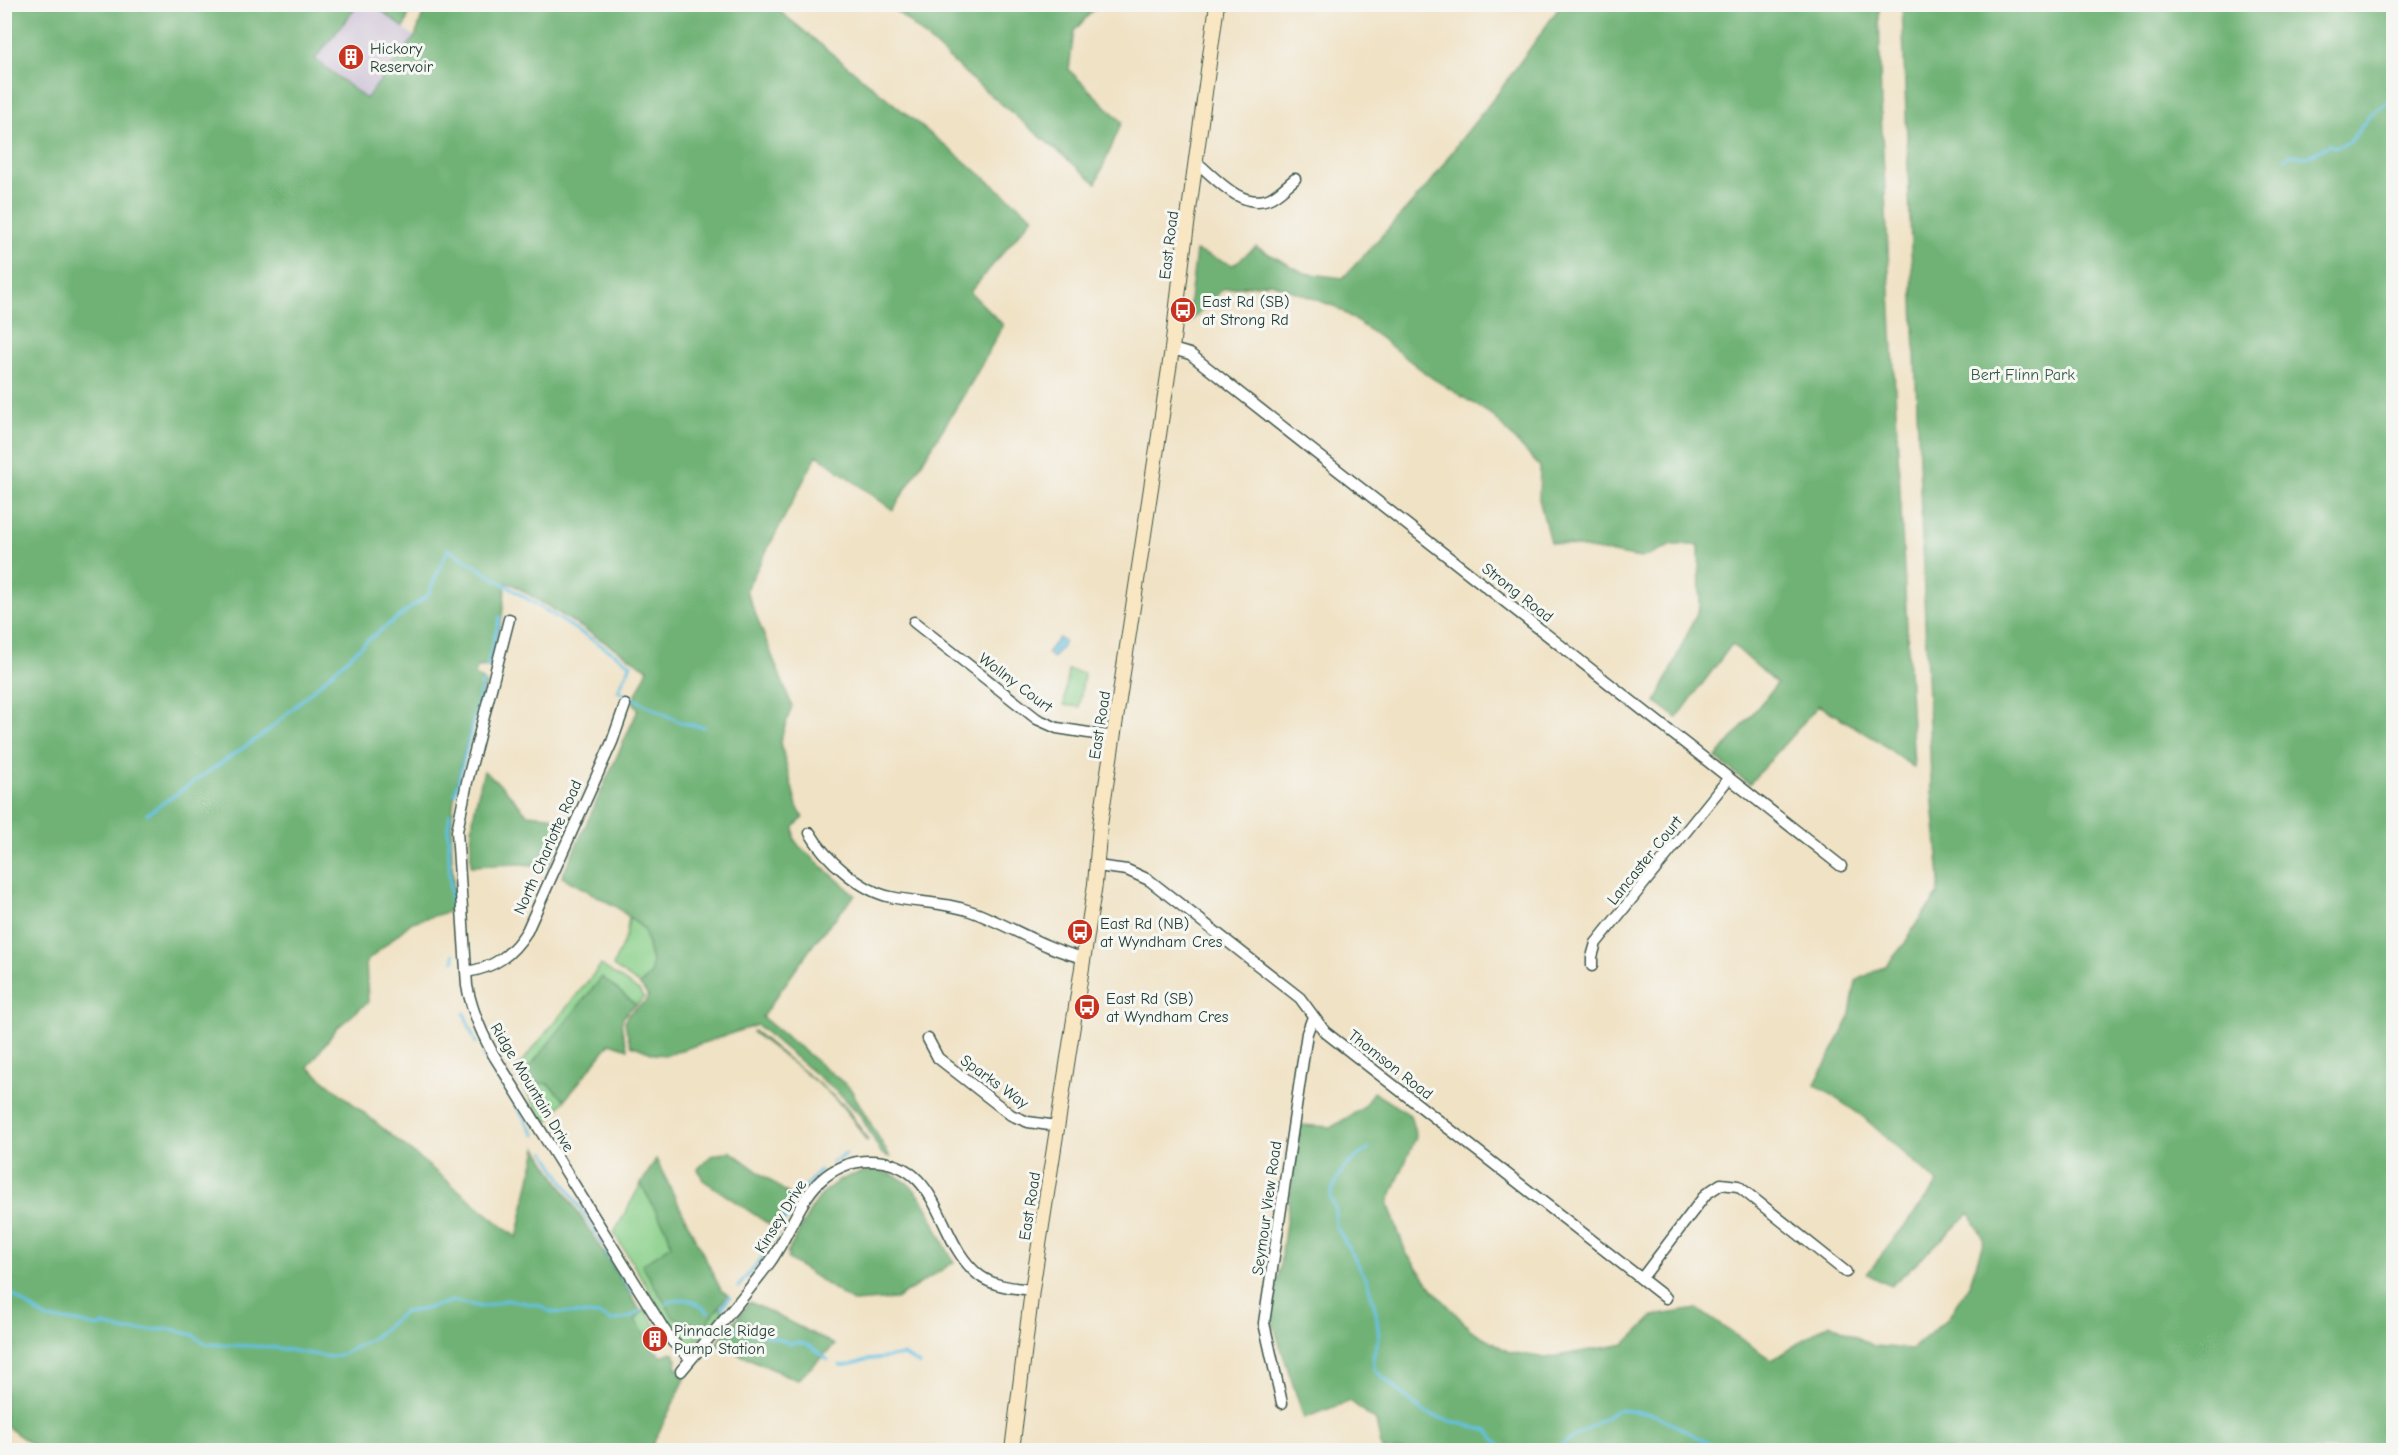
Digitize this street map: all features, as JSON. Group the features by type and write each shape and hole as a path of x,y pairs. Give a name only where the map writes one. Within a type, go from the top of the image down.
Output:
{"main road":[{"name":"East Road","path":"1012,1450 1032,1290 1084,958 1097,866 1100,825 1172,349 1217,4"}],"street":[{"path":"1195,160 1242,199 1256,202 1270,199 1294,179"},
{"name":"Strong Road","path":"1172,349 1190,354 1841,866"},
{"name":"Ridge Mountain Drive","path":"508,619 457,831 469,995 476,1022 493,1054 672,1342 691,1359"},
{"name":"Wollny Court","path":"914,622 1037,719 1057,728 1114,737"},
{"name":"North Charlotte Road","path":"466,972 479,970 506,957 514,950 527,931 612,742 625,705"},
{"name":"Lancaster Court","path":"1592,966 1596,943 1729,778"},
{"path":"810,833 821,851 858,881 877,893 890,897 957,906 1063,953 1084,958"},
{"name":"Thomson Road","path":"1097,866 1127,870 1149,880 1300,998 1325,1032 1666,1298"},
{"name":"Seymour View Road","path":"1282,1403 1264,1323 1306,1033 1313,1017"},
{"name":"Sparks Way","path":"928,1039 938,1059 1011,1115 1028,1122 1057,1126"},
{"name":"Kinsey Drive","path":"681,1371 770,1262 813,1189 830,1173 856,1162 878,1161 890,1164 911,1175 934,1200 959,1251 980,1276 998,1284 1032,1290"},
{"path":"1642,1278 1706,1194 1721,1184 1738,1186 1846,1272"}],"shaded area":[{"path":"358,5 374,5 415,37 366,99 315,59"}],"green space":[{"path":"1013,4 1025,8 1028,4 1098,5 1074,31 1069,70 1122,122 1096,183 974,81 890,5"},
{"path":"5,5 358,5 315,59 366,99 415,37 429,5 772,5 1033,217 970,292 1003,325 973,380 893,510 817,455 746,590 792,706 780,741 797,806 803,818 794,827 794,839 855,895 815,942 762,1017 850,1088 890,1157 882,1154 860,1115 844,1098 757,1025 667,1055 654,1054 631,1045 626,1018 647,1000 648,996 640,985 651,974 652,962 644,929 615,906 562,877 638,710 633,701 648,669 514,585 506,583 502,617 490,666 477,667 475,675 486,683 465,750 454,801 451,841 455,910 412,922 366,962 368,1002 337,1028 308,1067 517,1238 537,1148 641,1312 635,1320 655,1352 658,1352 661,1357 674,1353 677,1361 676,1367 686,1377 650,1450 39,1450 5,1425"},
{"path":"374,5 408,5 409,13 404,28"},
{"path":"1561,5 1879,5 1881,113 1914,768 1877,740 1819,705 1749,784 1716,758 1777,684 1732,644 1677,718 1656,702 1700,606 1699,545 1673,545 1641,558 1550,542 1539,499 1540,467 1492,415 1432,378 1336,307 1271,283 1223,289 1187,325 1196,251 1233,265 1256,247 1304,273 1343,278 1431,182"},
{"name":"Bert Flinn Park","path":"1902,5 2393,5 2393,1450 1382,1450 1376,1421 1350,1401 1304,1418 1272,1321 1300,1125 1332,1127 1363,1108 1373,1092 1410,1115 1416,1137 1388,1203 1406,1253 1435,1292 1471,1330 1509,1352 1546,1358 1625,1344 1654,1316 1697,1309 1772,1360 1830,1323 1873,1346 1912,1349 1947,1319 1970,1283 1984,1240 1970,1213 1891,1286 1867,1274 1938,1183 1862,1116 1815,1084 1849,1019 1856,981 1887,965 1905,943 1938,895 1940,878 1931,781"},
{"path":"1068,670 1084,673 1079,707 1064,705"},
{"path":"484,771 504,788 527,814 550,816 569,823 549,866 519,864 471,866 473,818"},
{"path":"629,917 644,929 652,962 651,974 640,985 613,966 626,936"},
{"path":"601,965 639,991 644,998 636,1005 603,978 523,1075 528,1082 548,1084 565,1100 546,1124 514,1072"},
{"path":"602,977 636,1005 622,1019 622,1030 628,1049 610,1043 565,1100 548,1084 528,1082 523,1075"},
{"path":"754,1031 793,1063 752,1032"},
{"path":"825,1090 845,1106 868,1140 866,1141 844,1109"},
{"path":"730,1151 794,1198 776,1229 703,1180 698,1169 711,1156"},
{"path":"656,1159 721,1290 728,1295 703,1328 673,1317 642,1265 671,1245 668,1233 641,1184"},
{"path":"875,1170 893,1175 907,1183 917,1193 954,1262 896,1299 853,1302 787,1258 789,1255 787,1253 811,1209 829,1188 856,1174"},
{"path":"641,1184 668,1233 702,1328 719,1307 723,1311 700,1339 692,1343 686,1343 678,1337 614,1233"},
{"path":"750,1302 835,1345 797,1380 716,1344"},
{"path":"645,1309 656,1326 644,1334 635,1320"}],"water":[{"path":"1059,638 1065,642 1053,658 1047,653"}],"waterway":[{"path":"2285,158 2291,155 2307,157 2329,145 2335,147 2350,142 2370,115 2394,98"},
{"path":"147,814 268,731 369,639 428,595 448,549 631,664 618,691 682,723 704,727"},
{"path":"487,667 500,617"},
{"path":"455,794 483,682"},
{"path":"450,814 448,829 451,907"},
{"path":"454,954 454,961"},
{"path":"464,1013 476,1043"},
{"path":"483,1055 535,1135"},
{"path":"1369,1149 1344,1168 1330,1196 1335,1208 1336,1226 1367,1280 1376,1312 1379,1337 1373,1357 1375,1370 1422,1411 1488,1431 1504,1450"},
{"path":"545,1152 603,1245"},
{"path":"831,1163 846,1154"},
{"path":"738,1287 761,1259 804,1188 820,1170"},
{"path":"606,1252 633,1294"},
{"path":"4,1286 47,1319 74,1321 97,1327 104,1325 127,1331 172,1329 193,1335 207,1344 271,1347 330,1357 343,1354 374,1337 404,1312 453,1301 482,1307 506,1300 538,1305 551,1312 600,1315 612,1321 631,1317 641,1311"},
{"path":"722,1308 730,1297"},
{"path":"666,1303 689,1300 708,1312"},
{"path":"732,1327 775,1337 790,1344 806,1344 828,1360"},
{"path":"840,1365 904,1355 920,1365"},
{"path":"1554,1450 1617,1410 1656,1415 1722,1450"}],"place":[{"name":"Hickory Reservoir","path":"351,57"},
{"name":"East Rd (SB) at Strong Rd","path":"1183,310"},
{"name":"East Rd (NB) at Wyndham Cres","path":"1080,932"},
{"name":"East Rd (SB) at Wyndham Cres","path":"1087,1007"},
{"name":"Pinnacle Ridge Pump Station","path":"655,1339"}]}
